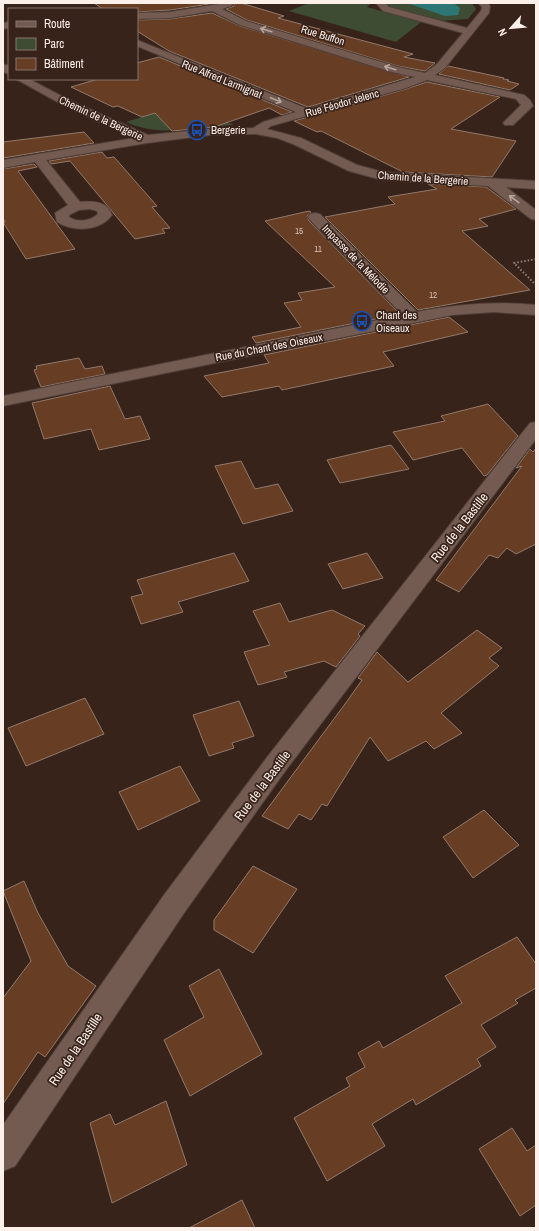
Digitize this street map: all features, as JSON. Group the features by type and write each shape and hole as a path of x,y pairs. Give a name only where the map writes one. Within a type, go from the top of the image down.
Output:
{"street":[{"path":"138,16 170,15 214,8 234,3"},
{"path":"380,3 386,9 469,32"},
{"name":"Rue Féodor Jelenc","path":"256,130 267,124 402,86 428,76 441,66 486,11 486,6 482,3"},
{"name":"Rue Buffon","path":"214,8 243,23 396,70 428,76"},
{"name":"Rue Alfred Larmignat","path":"138,43 308,113"},
{"path":"428,76 520,97 526,102 527,106 524,111 508,123"},
{"name":"Chemin de la Bergerie","path":"23,80 67,103 147,139 210,132 256,130 297,141 366,173 400,178 536,185"},
{"path":"3,164 147,139"},
{"path":"38,158 76,206"},
{"path":"492,183 536,216"},
{"name":"Impasse de la Mélodie","path":"316,217 414,318"},
{"name":"Rue du Chant des Oiseaux","path":"3,401 452,310 483,307 515,307 536,310"},
{"name":"Rue de la Bastille","path":"3,1154 192,878 277,763 536,427"}],"path":[{"path":"536,259 514,263 536,285"}],"green space":[{"path":"309,3 371,3 367,7 421,22 396,42 289,11"},
{"path":"386,3 407,3 460,8 454,3 472,3 476,9 468,19 439,21 391,8"},
{"path":"184,104 234,125 166,131 152,130 126,122"}],"water":[{"path":"407,3 454,3 460,8 458,15 445,16"}],"building":[{"path":"94,3 216,3 170,10 138,12 138,8 102,8"},
{"path":"234,3 241,3 284,16 278,18 413,54 404,57 435,63 425,71 398,66 247,20 226,9 234,6"},
{"path":"212,13 240,26 409,77 308,107 169,51 138,32 138,20 170,19"},
{"path":"159,57 292,112 282,115 269,108 214,127 172,131 155,113 142,117 118,106 113,107 71,87 95,80 138,80 138,63"},
{"path":"448,66 504,78 503,79 509,80 507,81 519,84 510,90 439,74"},
{"path":"427,82 500,97 451,129 516,141 492,177 403,172 321,131 317,132 294,121 406,89"},
{"path":"84,132 94,143 3,158 3,142"},
{"path":"102,152 107,158 114,157 157,206 152,207 170,228 162,229 165,233 135,239 70,161 51,164 49,161"},
{"path":"34,164 37,167 18,171 75,249 26,259 3,222 5,222 3,218 3,169"},
{"path":"428,184 486,187 516,209 479,219 488,226 462,231 530,290 418,310 325,217 395,204 388,197 437,189"},
{"path":"309,211 311,212 307,216 309,221 400,314 256,343 252,337 301,327 284,303 302,300 298,293 335,287 265,221"},
{"path":"449,317 468,332 383,352 394,366 282,390 279,386 222,397 204,376 269,363 264,355"},
{"path":"79,358 85,369 102,366 105,374 41,387 34,370 37,369 36,366"},
{"path":"110,386 125,419 140,416 150,439 99,450 91,429 44,439 32,403"},
{"path":"488,404 518,436 487,475 484,476 462,448 413,460 393,432 445,421 441,416"},
{"path":"391,445 409,469 340,483 327,460"},
{"path":"536,448 536,544 516,554 507,548 498,558 489,555 459,592 436,580 522,466 516,468 530,449 533,452"},
{"path":"241,461 255,489 278,484 293,511 243,524 215,466"},
{"path":"234,553 249,581 178,602 183,612 141,624 131,597 143,594 137,580"},
{"path":"367,553 383,578 343,589 328,564"},
{"path":"280,603 289,622 332,610 365,626 358,634 360,636 336,667 324,661 284,672 287,677 258,685 244,652 270,645 253,611"},
{"path":"477,630 502,648 489,658 499,666 441,713 462,733 434,749 426,741 388,761 370,737 327,806 322,804 311,820 299,814 288,829 262,816 362,680 358,678 377,652 408,682"},
{"path":"85,698 104,734 26,766 8,728"},
{"path":"239,701 254,736 232,743 234,748 209,756 193,715"},
{"path":"180,766 200,801 138,830 119,792"},
{"path":"484,810 519,845 473,878 443,837"},
{"path":"253,866 297,889 253,953 214,930 214,920"},
{"path":"24,881 38,913 68,966 96,986 45,1057 38,1052 3,1104 3,998 31,961 3,891"},
{"path":"517,937 536,964 536,988 515,1000 518,1003 481,1025 496,1047 477,1059 481,1066 416,1105 413,1099 372,1124 385,1146 327,1181 294,1118 350,1086 346,1078 365,1067 358,1053 379,1041 383,1048 462,1003 445,976"},
{"path":"219,969 262,1054 190,1096 164,1040 204,1017 189,986"},
{"path":"166,1101 187,1165 112,1203 90,1123 110,1114 115,1125"},
{"path":"512,1128 527,1151 536,1145 536,1205 520,1216 479,1149"},
{"path":"242,1200 255,1228 189,1228"}],"place":[{"name":"Bergerie","path":"197,130"},
{"name":"Chant des Oiseaux","path":"362,321"}]}
